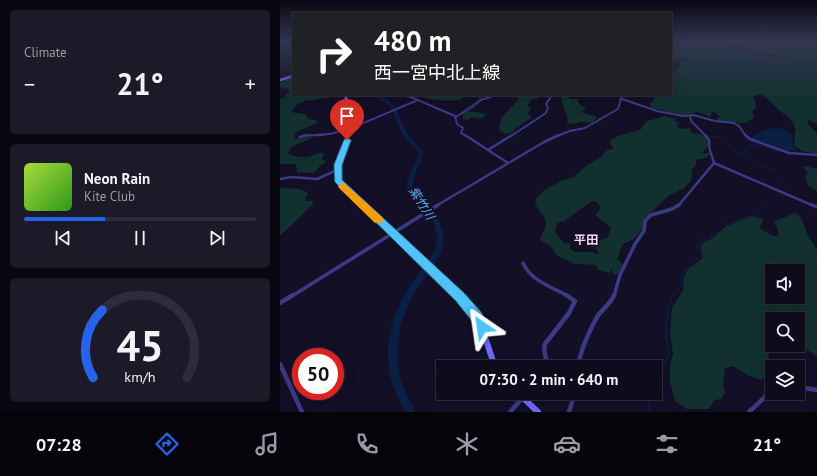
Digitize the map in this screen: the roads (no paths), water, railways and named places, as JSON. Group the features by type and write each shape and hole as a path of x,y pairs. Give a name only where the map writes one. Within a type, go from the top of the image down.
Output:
{"main road":[{"path":"280,80 292,76"},
{"path":"346,96 346,101 337,119 348,128 349,133 337,170 340,184 460,297 477,316 487,339 493,360"},
{"path":"528,400 538,412"}],"street":[{"path":"408,96 417,101 436,106 456,117"},
{"path":"456,117 481,100 493,96"},
{"path":"488,150 525,128 546,113 548,107 546,104 550,96"},
{"path":"280,303 392,232 508,163 553,138 584,128 618,109 622,99 657,111 734,123 739,126 747,138 792,153 817,155"},
{"path":"300,137 313,134 316,136 324,135 348,128 417,101"},
{"path":"690,116 691,121 709,140 709,148 714,163 817,207"},
{"path":"456,117 456,122 463,128 461,133 508,163"},
{"path":"579,360 598,316 612,301 620,275 633,247 644,231 645,221 651,215 678,206 714,163"},
{"path":"280,179 291,176 309,179 319,178 337,170"},
{"path":"523,263 525,269 534,276 575,300 571,310 545,343 543,353 547,360"},
{"path":"280,364 302,412"},
{"path":"805,389 817,390"},
{"path":"748,412 765,396"},
{"path":"510,412 519,400"},
{"path":"569,412 573,400"}],"water":[{"path":"774,128 783,129 789,132 792,138 793,147 798,152 785,150 750,138 764,130"}],"waterway":[{"path":"288,69 292,67"},
{"name":"紫竹川","path":"376,96 388,102 392,107 403,131 421,154 411,177 409,186 410,191 431,213 439,229 440,239 436,256 416,283 406,300 394,339 393,360 395,375 410,412"},
{"path":"707,136 718,137"},
{"path":"719,137 726,139 733,150 741,154 752,144 760,145"},
{"path":"750,140 758,144"},
{"path":"760,146 750,149 743,157 779,172"},
{"path":"765,147 772,150"},
{"path":"773,150 780,152"},
{"path":"774,187 782,174"},
{"path":"673,296 680,285 683,273 687,267 701,256 697,248 698,243 713,235 720,227 751,215 767,199 773,190"},
{"path":"662,367 669,355 666,336 667,316 673,295"},
{"path":"648,400 649,412"}],"district":[{"name":"平田","path":"586,239"}]}
